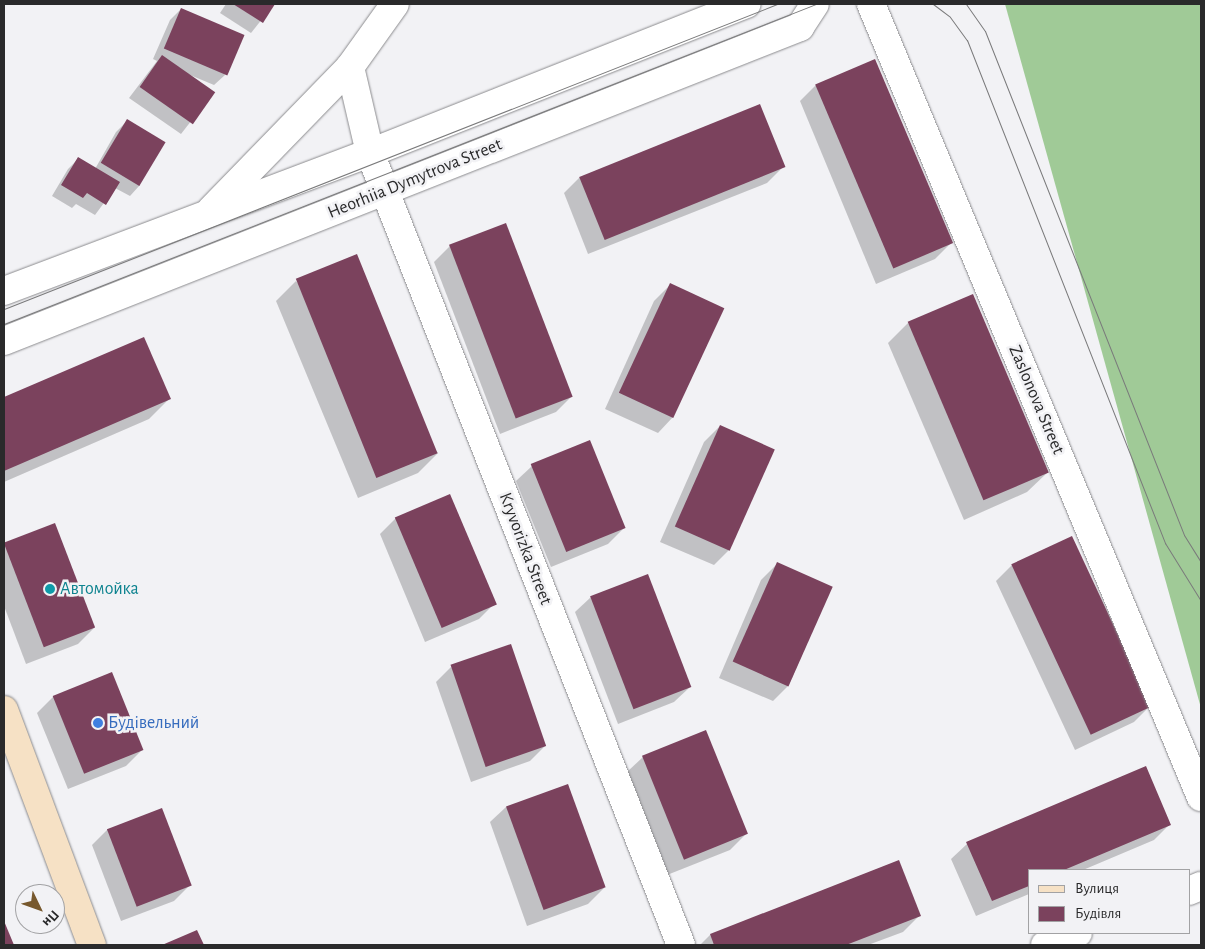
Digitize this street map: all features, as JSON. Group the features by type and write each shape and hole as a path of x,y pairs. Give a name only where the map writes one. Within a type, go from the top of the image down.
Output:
{"main road":[{"path":"4,710 92,945"}],"street":[{"path":"204,217 350,67 395,4"},
{"path":"4,291 370,153 746,4"},
{"name":"Heorhiia Dymytrova Street","path":"4,341 800,27 815,4"},
{"name":"Zaslonova Street","path":"871,4 1201,796"},
{"path":"350,67 370,153"},
{"name":"Kryvorizka Street","path":"370,153 681,945"},
{"path":"1045,945 1075,934"}],"green space":[{"path":"1005,4 1201,4 1201,708"}],"building":[{"path":"233,4 275,4 263,23"},
{"path":"181,8 245,35 227,75 164,49"},
{"path":"162,55 215,92 193,124 140,87"},
{"path":"875,59 953,243 893,268 815,84"},
{"path":"760,104 785,167 605,240 579,177"},
{"path":"127,119 166,142 139,186 101,163"},
{"path":"78,157 120,182 106,205 87,193 83,198 61,185"},
{"path":"506,223 573,397 516,419 449,245"},
{"path":"357,254 438,453 376,478 296,279"},
{"path":"670,283 724,308 673,418 619,393"},
{"path":"973,294 1049,473 983,500 908,322"},
{"path":"144,337 171,399 4,471 4,397"},
{"path":"720,425 775,449 730,551 675,526"},
{"path":"590,440 626,528 566,552 531,464"},
{"path":"450,494 497,604 442,628 395,517"},
{"name":"Автомойка","path":"55,523 95,628 44,647 4,543"},
{"path":"1072,536 1151,706 1091,735 1011,564"},
{"path":"777,562 833,587 788,686 733,662"},
{"path":"648,574 691,687 633,709 590,596"},
{"path":"511,644 546,746 486,767 450,665"},
{"name":"Будівельний","path":"112,672 143,750 84,774 53,696"},
{"path":"706,730 748,834 684,860 642,756"},
{"path":"1146,766 1171,825 1066,869 1028,869 1028,886 992,901 966,842"},
{"path":"568,784 606,887 544,910 506,807"},
{"path":"162,808 192,885 137,907 107,829"},
{"path":"899,860 921,916 846,945 714,945 710,934"},
{"path":"4,921 14,945 4,945"},
{"path":"197,930 204,945 162,945"}],"tram line":[{"path":"4,309 777,4"},
{"path":"4,324 816,4"},
{"path":"933,4 950,17 967,40 1165,543 1201,601"},
{"path":"966,4 985,31 1184,535 1201,562"}],"place":[{"name":"Автомойка","path":"50,589"},
{"name":"Будівельний","path":"98,723"}]}
